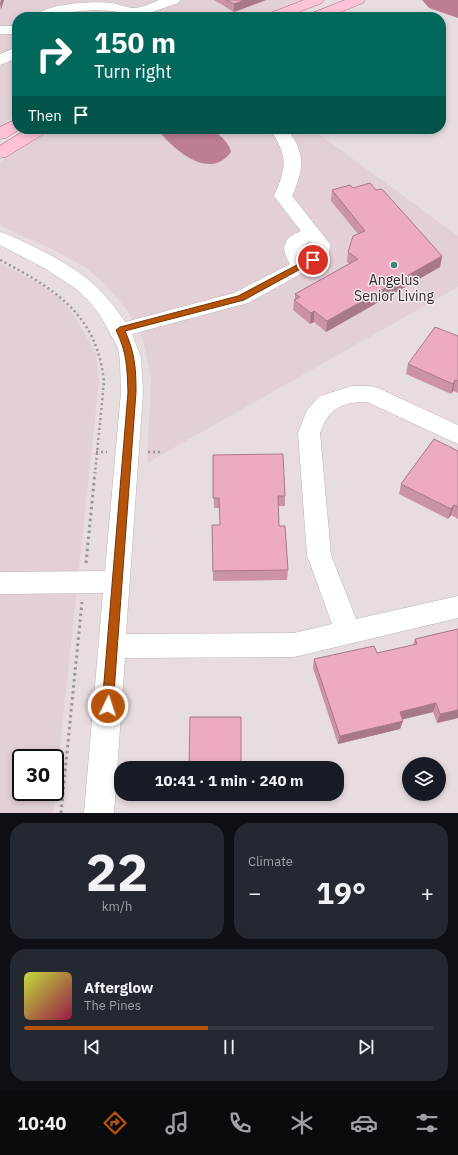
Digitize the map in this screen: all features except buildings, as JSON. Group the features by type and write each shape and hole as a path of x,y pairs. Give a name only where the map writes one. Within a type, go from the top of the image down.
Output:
{"main road":[{"path":"286,12 317,0"},
{"path":"328,12 358,0"},
{"path":"0,134 12,127"},
{"path":"0,153 31,134"}],"street":[{"path":"78,12 95,6 131,10 173,0"},
{"path":"58,12 65,10 72,12"},
{"path":"0,30 12,30"},
{"path":"0,60 12,54"},
{"path":"120,330 241,298 302,266 295,258 293,246 296,241 313,233 283,196 290,181 292,155 290,146 282,134"},
{"path":"0,238 58,267 86,285 112,314 127,344 131,361 132,392 99,813"},
{"path":"348,633 319,555 309,433 315,416 328,402 352,394 370,394 458,434"},
{"path":"0,583 117,582"},
{"path":"112,646 294,645 458,607"}],"path":[{"path":"0,260 39,280 72,308 95,341 103,369 104,382 60,813"}],"shaded area":[{"path":"0,0 301,0 269,12 12,12 12,119 0,126"},
{"path":"422,0 458,0 458,18 446,14 446,12 441,12 429,8"},
{"path":"43,134 319,134 458,236 458,287 147,463 151,380 143,340 127,310 104,283 86,268 56,251 0,226 0,162 9,154"},
{"path":"161,134 217,134 224,139 231,152 222,160 212,164 202,163 182,153"},
{"path":"0,263 41,285 58,297 67,306 76,318 96,354 99,382 60,749 12,749 12,801 54,801 53,813 0,813"}],"place":[{"name":"Angelus Senior Living","path":"394,265"}],"route":[{"path":"108,706 132,392 131,361 127,344 120,330 241,298 313,260"}]}
